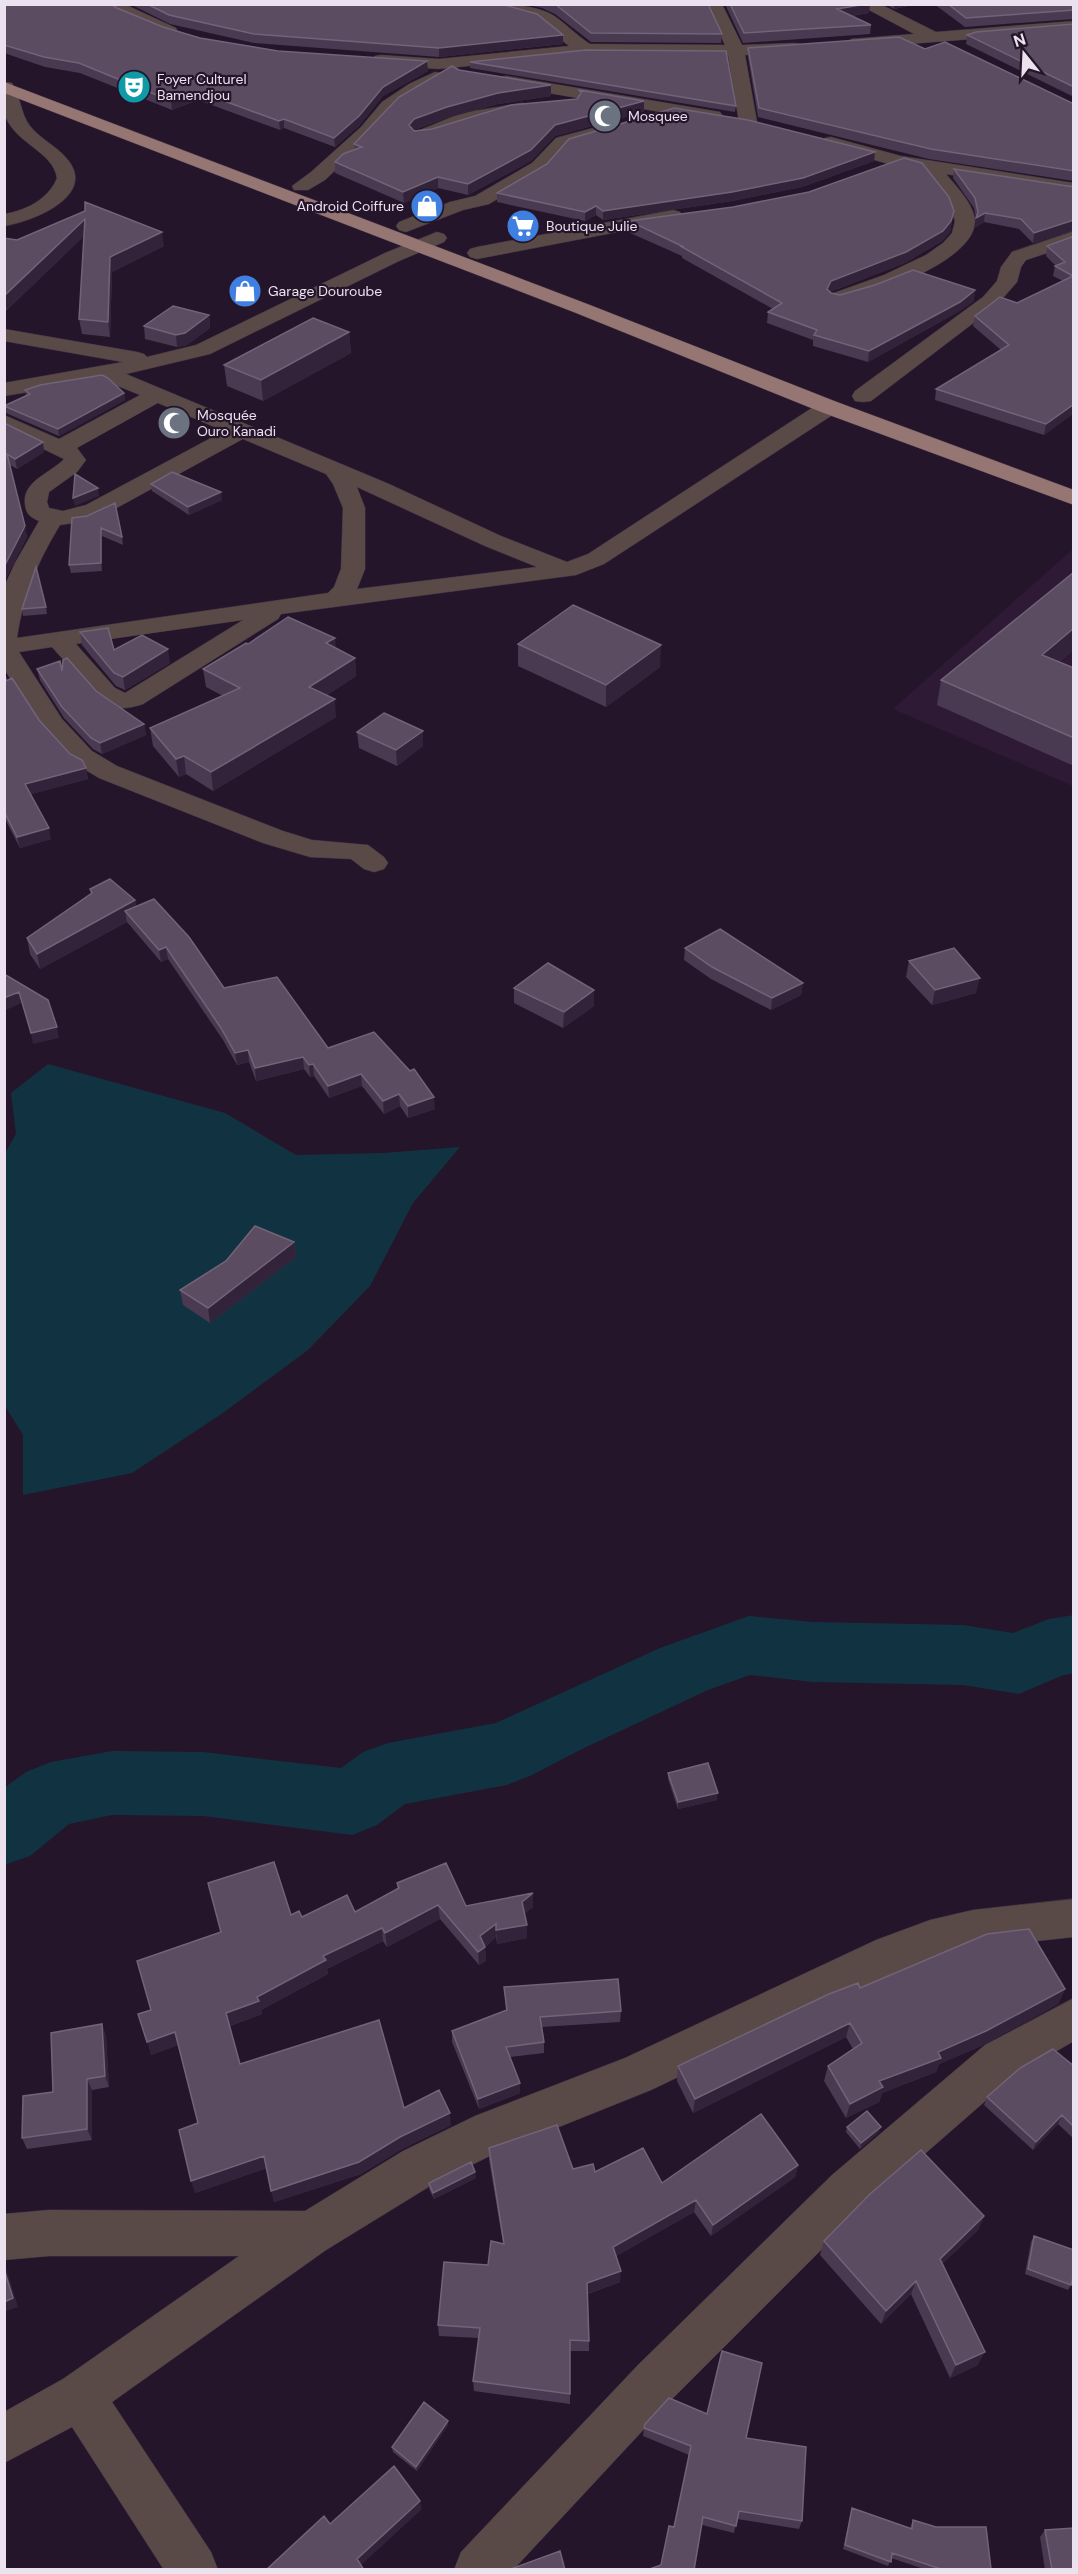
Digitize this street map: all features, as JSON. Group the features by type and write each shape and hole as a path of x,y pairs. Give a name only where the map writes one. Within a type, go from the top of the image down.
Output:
{"main road":[{"path":"5,82 301,186 406,226 430,240 477,253 737,350"},
{"path":"5,82 430,240 583,309 836,398 1074,498"},
{"path":"836,398 863,396 883,405"},
{"path":"944,429 1074,479"}],"street":[{"path":"110,4 147,23 184,35"},
{"path":"492,4 544,17 568,38 586,49"},
{"path":"714,4 736,50 748,122"},
{"path":"866,4 962,51"},
{"path":"837,45 1074,26"},
{"path":"301,186 318,176 368,130 376,115 442,67 586,49 736,50 813,47"},
{"path":"364,58 442,67 485,77 769,127"},
{"path":"4,220 33,213 61,192 67,178 64,166 29,137 19,123 7,98 5,82"},
{"path":"421,135 468,117 542,105 592,106 619,101"},
{"path":"406,226 457,206 482,200 539,167 562,142 674,111"},
{"path":"810,136 899,162 1074,189"},
{"path":"867,173 899,162"},
{"path":"838,298 909,272 945,251 963,232 965,222 961,208 929,167"},
{"path":"4,390 105,373 193,353 222,343 430,240 473,215 483,207 482,200"},
{"path":"477,253 563,238 634,222 697,213"},
{"path":"863,396 990,301 1006,282 1011,267 1019,256 1071,240"},
{"path":"4,335 41,339 103,354 156,360"},
{"path":"105,373 494,541 568,570"},
{"path":"60,448 157,395"},
{"path":"374,863 358,851 310,848 273,837 108,772 82,757 52,724 4,647 336,599 568,570 596,559 836,398"},
{"path":"4,421 72,454 75,460 70,467 44,485 35,495 34,503 38,512 52,519 69,518 95,510 241,431"},
{"path":"334,471 347,490 354,508 353,569 345,590 336,599"},
{"path":"4,642 10,586 52,519"},
{"path":"58,639 113,700 124,702 134,699 278,608"},
{"path":"4,2439 80,2396 310,2234 419,2167 455,2148 636,2075 891,1954 930,1940 973,1929 1074,1918"},
{"path":"479,2570 655,2382 848,2191 1000,2060 1074,2018"},
{"path":"4,2237 49,2233 310,2234"},
{"path":"80,2396 194,2570"}],"shaded area":[{"path":"1073,549 1073,786 893,709"}],"water":[{"path":"48,1064 225,1113 296,1155 383,1153 460,1147 413,1203 370,1286 308,1350 220,1415 132,1473 23,1495 23,1435 5,1406 4,1155 16,1134 11,1093"}],"building":[{"path":"4,4 110,4 163,27 200,38 278,51 427,61 383,87 359,116 334,138 197,91 171,101 79,63 44,57 4,45"},
{"path":"147,4 501,4 537,14 563,35 439,48 254,34 169,15"},
{"path":"555,4 708,4 722,34 591,33"},
{"path":"730,4 866,4 837,9 871,25 744,33"},
{"path":"948,4 1074,4 1074,10 966,18"},
{"path":"1074,24 1074,87 967,35 976,32"},
{"path":"899,37 925,49 945,42 1074,104 1074,171 931,149 759,108 748,48"},
{"path":"586,50 726,51 736,106 470,62"},
{"path":"452,66 459,70 551,85 498,93 447,107 414,119 409,125 414,131 432,129 511,105 577,99 581,93 579,90 644,101 555,125 531,150 468,184 438,177 403,192 335,162 343,154 362,147 354,144 399,97"},
{"path":"674,108 748,120 875,152 803,178 732,192 603,211 596,206 585,212 497,193 547,164 569,139"},
{"path":"904,158 922,163 949,197 954,211 951,221 943,231 906,252 831,281 827,289 831,293 840,295 875,285 913,270 975,290 960,302 869,351 814,335 817,330 768,312 782,303 682,247 684,247 629,221 733,207 809,192"},
{"path":"954,169 1074,187 1074,220 1034,233 1021,219 985,213 976,218 978,212 975,198"},
{"path":"85,202 162,232 110,257 108,322 79,319 85,219 4,296 4,238 17,240 85,211"},
{"path":"1074,236 1074,404 1046,424 936,389 1009,345 975,316 1000,297 1017,303 1073,276 1055,266 1065,262 1047,246"},
{"path":"173,306 209,315 185,333 176,335 144,326"},
{"path":"313,318 349,332 261,380 224,365"},
{"path":"102,375 124,393 58,429 4,406 30,394 25,390 40,385"},
{"path":"4,423 43,442 15,459 7,454 25,526 4,567"},
{"path":"172,472 221,492 188,507 151,484"},
{"path":"75,474 98,488 73,498"},
{"path":"115,503 122,537 101,528 101,563 69,565 72,518 87,516"},
{"path":"36,567 46,607 22,609"},
{"path":"1074,572 1074,628 1042,655 1074,668 1074,738 941,680"},
{"path":"573,605 661,645 606,685 518,644"},
{"path":"288,617 335,638 326,643 355,658 309,687 335,699 211,772 184,756 176,759 150,728 240,688 203,669 246,643 248,644"},
{"path":"108,628 114,650 142,635 168,649 123,677 114,673 80,632"},
{"path":"67,658 96,691 144,724 100,743 91,738 62,707 37,669 60,661 62,671 63,660"},
{"path":"4,667 6,681 12,678 39,720 70,754 82,760 86,768 25,784 49,828 17,837 4,811"},
{"path":"384,713 423,731 396,750 357,732"},
{"path":"110,879 135,900 37,954 27,938 92,893 90,889"},
{"path":"154,899 189,937 224,988 277,977 328,1048 374,1032 410,1071 414,1069 434,1097 408,1106 399,1094 383,1101 361,1074 328,1086 313,1064 309,1065 303,1057 255,1068 248,1050 235,1053 221,1028 166,947 159,950 125,911"},
{"path":"720,929 803,983 772,998 712,967 685,948"},
{"path":"954,948 980,978 935,990 909,961"},
{"path":"548,963 594,990 564,1012 514,988"},
{"path":"4,974 48,1000 57,1027 31,1033 19,992 4,998"},
{"path":"255,1226 294,1242 208,1308 180,1290 226,1261"},
{"path":"708,1763 718,1793 678,1802 668,1773"},
{"path":"274,1862 291,1915 299,1911 302,1917 347,1895 355,1912 399,1888 397,1883 446,1863 466,1906 533,1893 522,1902 527,1925 496,1930 496,1924 480,1936 485,1947 478,1952 438,1905 385,1933 382,1928 323,1956 326,1960 257,1997 259,2001 226,2013 240,2064 379,2020 404,2108 439,2090 450,2113 400,2137 359,2162 271,2191 264,2156 191,2181 179,2130 198,2123 175,2032 147,2042 138,2014 151,2010 137,1961 221,1932 208,1883"},
{"path":"1029,1929 1065,1989 986,2031 938,2052 941,2058 879,2081 883,2087 850,2104 828,2066 862,2043 850,2023 695,2099 678,2066 829,1994 858,1983 860,1988 987,1934"},
{"path":"618,1979 621,2011 540,2017 544,2042 506,2047 520,2083 478,2099 452,2031 507,2010 504,1987"},
{"path":"102,2024 105,2076 87,2079 87,2129 22,2138 23,2096 53,2092 51,2033"},
{"path":"1053,2049 1074,2066 1074,2127 1062,2115 1036,2142 987,2097 1020,2068"},
{"path":"867,2111 881,2127 861,2143 847,2127"},
{"path":"761,2114 798,2165 713,2225 696,2200 613,2247 621,2271 587,2283 589,2341 570,2340 570,2394 473,2381 480,2328 438,2325 444,2262 488,2265 491,2241 504,2244 489,2148 557,2125 573,2169 593,2164 595,2172 643,2148 662,2183"},
{"path":"921,2150 984,2216 940,2259 985,2352 956,2365 916,2281 886,2311 824,2241 870,2194"},
{"path":"471,2162 475,2172 433,2193 429,2183"},
{"path":"1034,2236 1074,2250 1074,2273 1071,2285 1028,2269"},
{"path":"4,2269 13,2298 4,2302"},
{"path":"722,2351 762,2363 746,2438 806,2447 802,2521 739,2511 736,2526 703,2517 694,2570 647,2570 661,2565 669,2526 674,2527 691,2446 644,2428 645,2424 669,2398 707,2414"},
{"path":"424,2402 448,2421 416,2467 392,2447"},
{"path":"394,2466 420,2501 357,2559 364,2570 266,2570 324,2516 330,2524"},
{"path":"852,2508 912,2529 913,2520 936,2527 986,2527 991,2569 941,2569 892,2553 891,2562 845,2545"},
{"path":"1074,2528 1074,2570 1052,2570 1045,2530"},
{"path":"560,2551 565,2570 508,2570"}],"waterway":[{"path":"4,1832 51,1795 112,1783 203,1784 352,1802 388,1775 507,1753 557,1727 684,1669 749,1645 813,1652 963,1655 1019,1664 1049,1648 1074,1644"}],"place":[{"name":"Foyer Culturel Bamendjou","path":"134,87"},
{"name":"Mosquee","path":"605,116"},
{"name":"Android Coiffure","path":"427,206"},
{"name":"Boutique Julie","path":"523,226"},
{"name":"Garage Douroube","path":"245,291"},
{"name":"Mosquée Ouro Kanadi","path":"174,423"}]}
